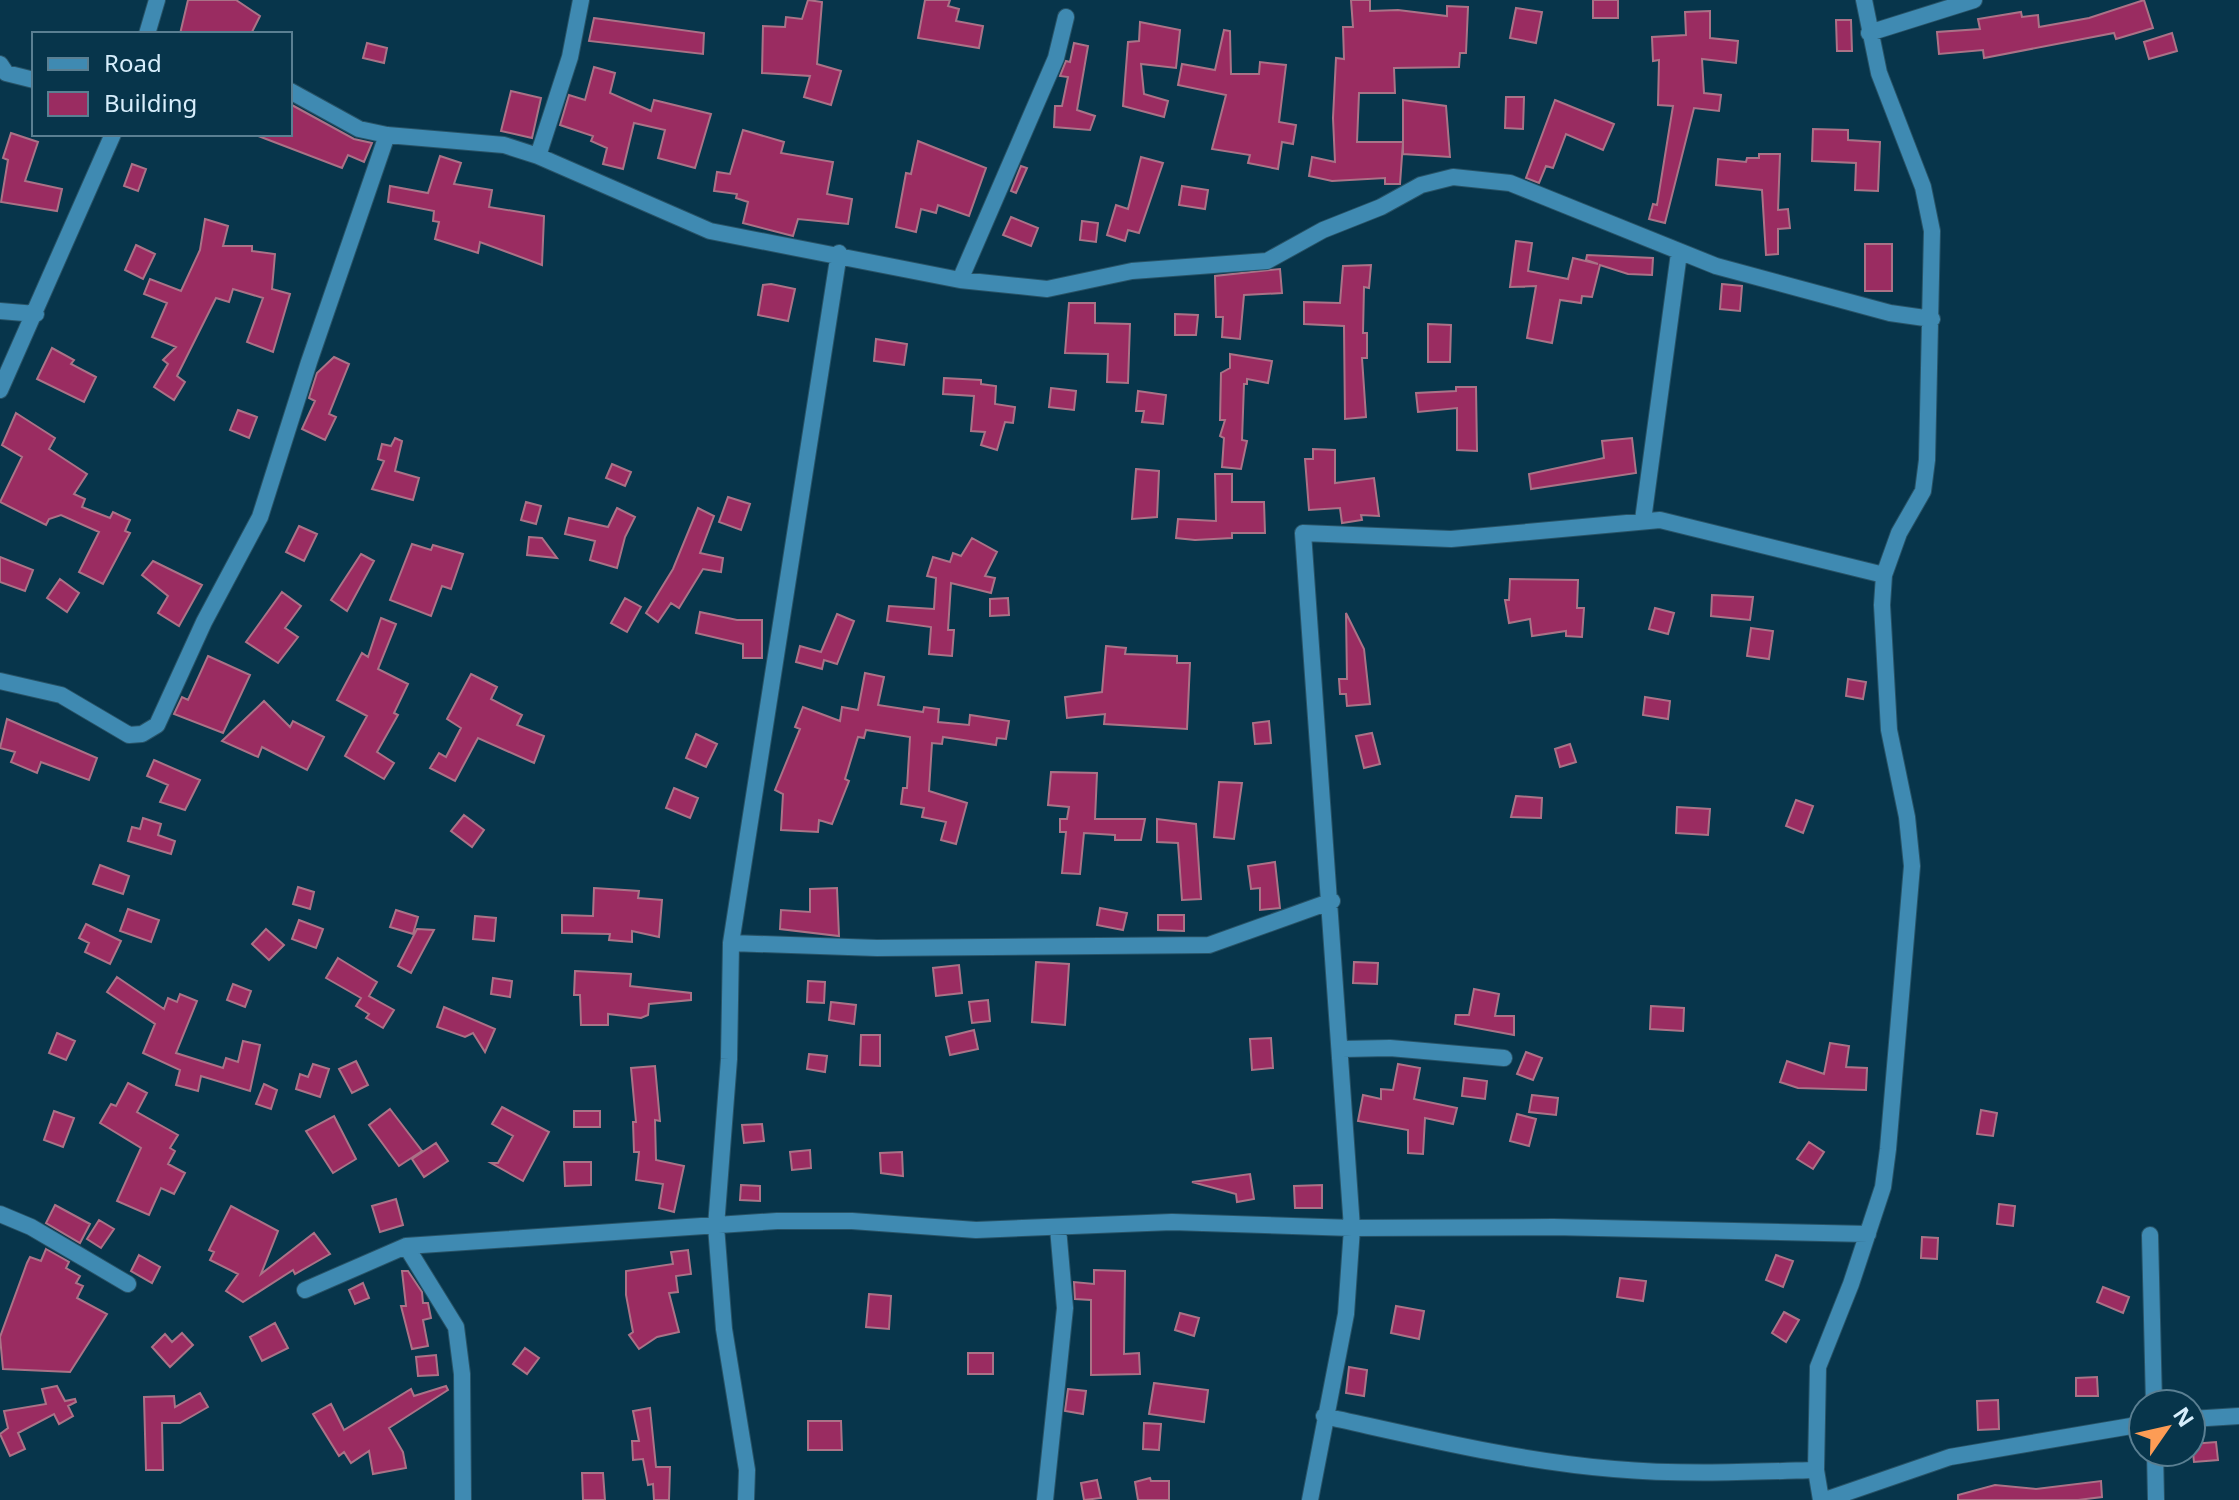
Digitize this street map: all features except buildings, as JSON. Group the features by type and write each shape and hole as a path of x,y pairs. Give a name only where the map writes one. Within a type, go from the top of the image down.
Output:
{"street":[{"path":"148,32 157,0"},
{"path":"538,156 570,57 581,0"},
{"path":"1864,0 1879,73 1926,201 1932,231 1932,319 1923,491 1899,533 1884,575 1882,605 1889,730 1907,817 1912,866 1888,1149 1883,1187 1868,1234 1818,1367 1816,1470 1823,1500 1950,1457 2127,1427"},
{"path":"1869,33 1974,0"},
{"path":"960,280 1056,58 1066,17"},
{"path":"2,70 32,79"},
{"path":"292,92 311,100 346,124 387,135 504,145 538,156 710,231 839,253 960,280 1047,289 1132,271 1267,261 1323,230 1381,207 1421,185 1453,177 1510,183 1583,209 1679,253 1812,294 1932,319"},
{"path":"0,681 61,695 129,735 142,734 157,725 204,622 260,517 309,362 387,135"},
{"path":"0,390 112,136"},
{"path":"746,1500 747,1470 724,1329 716,1226 729,1059 731,943 839,253"},
{"path":"1643,520 1679,253"},
{"path":"0,311 36,314"},
{"path":"1310,1500 1346,1314 1352,1228 1342,1049 1333,990 1332,901 1303,533 1451,539 1660,520 1884,575"},
{"path":"731,943 877,948 1209,945 1332,901"},
{"path":"1342,1049 1390,1048 1504,1058"},
{"path":"0,1214 31,1227 128,1284"},
{"path":"305,1290 406,1246 777,1221 852,1221 976,1230 1172,1222 1352,1228 1553,1227 1868,1234"},
{"path":"1045,1500 1065,1308 1058,1228"},
{"path":"2150,1235 2154,1388"},
{"path":"406,1246 456,1327 462,1374 463,1500"},
{"path":"1324,1416 1495,1454 1613,1469 1711,1473 1816,1470"},
{"path":"2207,1418 2239,1416"},
{"path":"2155,1468 2156,1500"}]}
